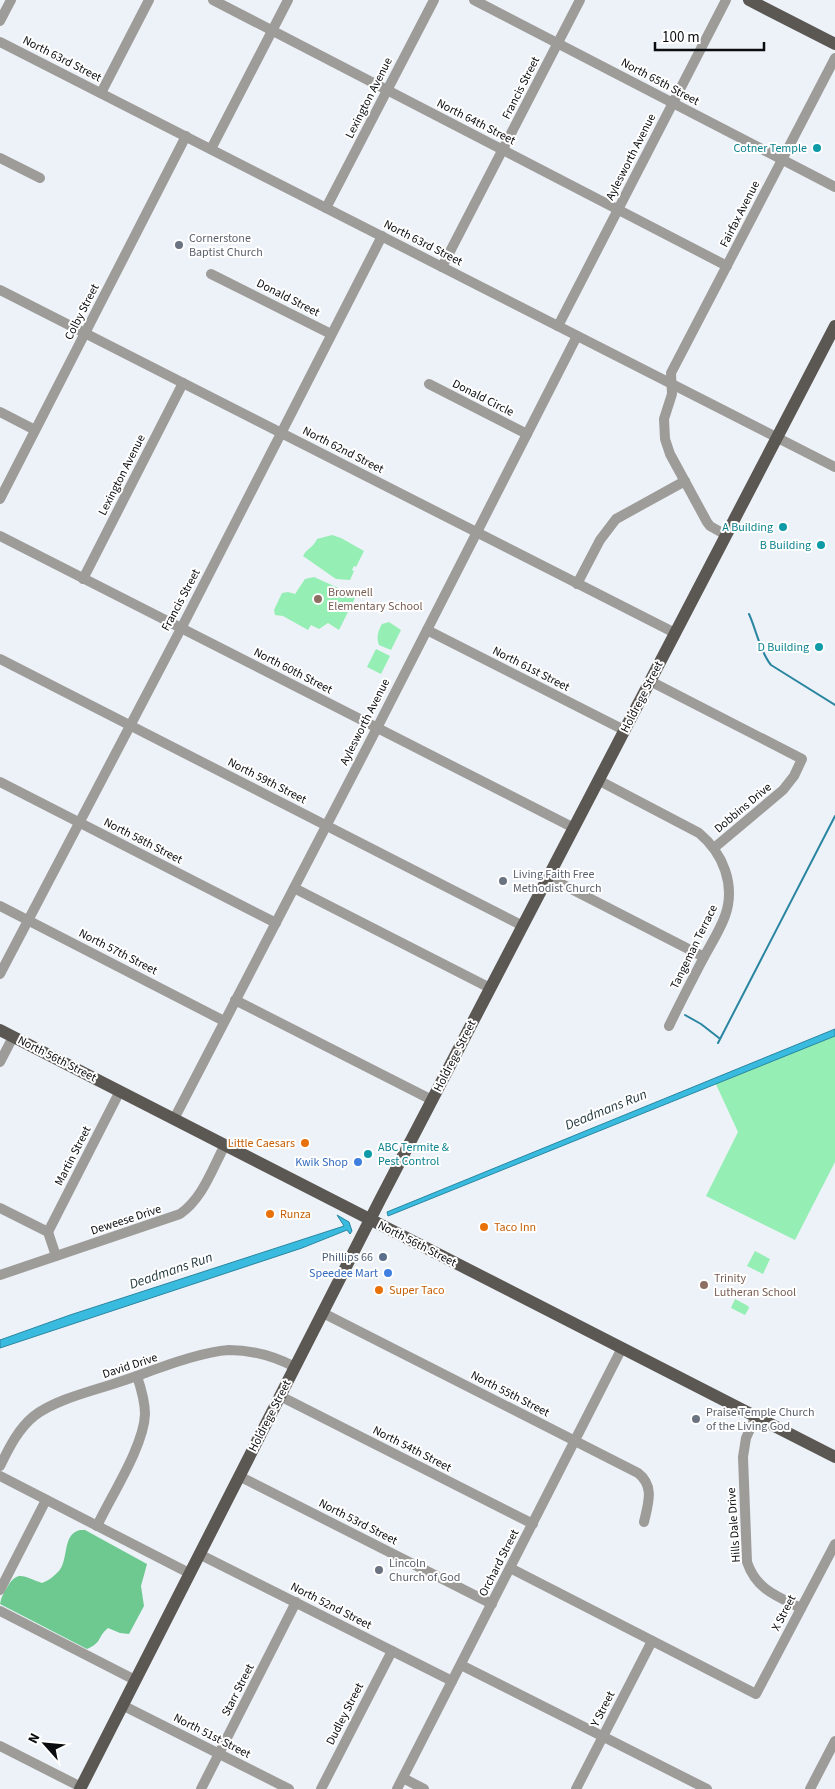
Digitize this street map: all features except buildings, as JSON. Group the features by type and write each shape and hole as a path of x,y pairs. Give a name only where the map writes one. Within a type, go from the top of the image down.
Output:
{"main road":[{"path":"749,0 835,44"},
{"name":"Holdrege Street","path":"80,1788 370,1220 835,326"},
{"name":"North 56th Street","path":"0,1030 835,1457"}],"street":[{"path":"0,21 11,0"},
{"path":"101,93 149,0"},
{"name":"North 64th Street","path":"213,0 727,266"},
{"path":"211,149 288,0"},
{"name":"Lexington Avenue","path":"326,208 434,0"},
{"name":"North 65th Street","path":"474,0 835,187"},
{"name":"Francis Street","path":"442,267 580,0"},
{"name":"Aylesworth Avenue","path":"558,326 726,0"},
{"name":"North 63rd Street","path":"0,42 835,467"},
{"name":"Fairfax Avenue","path":"726,535 708,524 670,454 664,434 664,419 672,394 671,373 835,58"},
{"name":"Colby Street","path":"0,499 186,136"},
{"path":"0,158 40,178"},
{"name":"Francis Street","path":"0,974 181,628 382,236"},
{"name":"Donald Street","path":"211,274 331,334"},
{"name":"North 62nd Street","path":"0,290 675,633"},
{"name":"Aylesworth Avenue","path":"174,1119 377,728 577,336"},
{"name":"Lexington Avenue","path":"83,579 183,383"},
{"name":"Donald Circle","path":"429,384 526,434"},
{"path":"0,412 35,430"},
{"path":"577,584 600,540 616,520 685,481"},
{"name":"North 60th Street","path":"0,536 574,828"},
{"name":"North 61st Street","path":"426,630 624,730"},
{"name":"North 59th Street","path":"0,659 522,926"},
{"name":"Dobbins Drive","path":"650,681 802,759 794,776 783,790 714,848"},
{"path":"598,780 689,827 703,836 714,848"},
{"name":"North 58th Street","path":"0,782 276,923"},
{"name":"Tangeman Terrace","path":"669,1026 723,922 728,900 727,875 714,848"},
{"path":"548,877 704,957"},
{"path":"294,888 490,988"},
{"name":"North 57th Street","path":"0,906 224,1020"},
{"path":"235,1000 432,1100"},
{"path":"0,1062 13,1037"},
{"name":"Martin Street","path":"48,1232 120,1091"},
{"name":"Deweese Drive","path":"0,1275 180,1214 194,1202 200,1193 225,1145"},
{"path":"0,1208 48,1232 56,1256"},
{"name":"North 55th Street","path":"323,1313 636,1472 644,1478 648,1487 649,1496 644,1522"},
{"name":"Orchard Street","path":"397,1789 622,1348"},
{"name":"David Drive","path":"0,1466 19,1432 40,1412 57,1403 137,1376 200,1356 227,1350 260,1353 295,1367"},
{"path":"97,1526 142,1432 144,1408 137,1376"},
{"name":"North 54th Street","path":"280,1396 533,1524"},
{"name":"Hills Dale Drive","path":"756,1416 747,1433 742,1457 747,1562 753,1576 762,1587 801,1608"},
{"path":"0,1476 189,1574"},
{"name":"North 53rd Street","path":"239,1476 492,1604"},
{"path":"0,1590 46,1500"},
{"name":"X Street","path":"652,1640 756,1694 835,1544"},
{"name":"North 52nd Street","path":"199,1554 452,1681"},
{"path":"510,1568 652,1640"},
{"name":"Starr Street","path":"201,1789 296,1602"},
{"path":"0,1611 135,1680"},
{"name":"Y Street","path":"576,1789 652,1640"},
{"name":"Dudley Street","path":"321,1789 392,1651"},
{"path":"461,1665 707,1789"},
{"name":"North 51st Street","path":"122,1704 289,1789"},
{"path":"810,1789 835,1741"},
{"path":"0,1746 80,1788"},
{"path":"403,1778 424,1789"}],"green space":[{"path":"332,535 364,551 356,567 354,566 352,570 354,571 350,580 336,579 303,556 317,539"},
{"path":"314,577 356,596 339,630 328,623 319,629 311,625 308,630 283,616 275,615 274,610 282,593 295,594 305,579"},
{"path":"389,622 401,630 391,650 379,645 378,639 382,624"},
{"path":"376,649 390,656 381,674 367,667"},
{"path":"835,1032 835,1162 795,1240 706,1196 738,1132 714,1080"},
{"path":"755,1251 770,1259 763,1274 747,1266"},
{"path":"735,1299 748,1306 749,1308 745,1315 731,1308"},
{"path":"85,1530 147,1564 141,1586 144,1606 129,1634 120,1633 108,1628 98,1642 87,1649 0,1604 5,1590 15,1578 23,1576 42,1583 57,1573 62,1566 71,1536 74,1532"}],"water":[{"path":"835,1029 835,1036 388,1216 387,1212"},
{"path":"337,1215 349,1222 352,1231 350,1234 347,1230 302,1248 0,1348 0,1340 70,1315 344,1226"}],"waterway":[{"path":"749,614 761,647 771,665 835,705"},
{"path":"718,1043 835,816"},
{"path":"685,1015 701,1024 719,1038"}],"place":[{"name":"Cotner Temple","path":"817,148"},
{"name":"Cornerstone Baptist Church","path":"179,245"},
{"name":"A Building","path":"783,527"},
{"name":"B Building","path":"821,545"},
{"name":"Brownell Elementary School","path":"318,599"},
{"name":"D Building","path":"819,647"},
{"name":"Living Faith Free Methodist Church","path":"503,881"},
{"name":"Little Caesars","path":"305,1143"},
{"name":"ABC Termite & Pest Control","path":"368,1154"},
{"name":"Kwik Shop","path":"358,1162"},
{"name":"Runza","path":"270,1214"},
{"name":"Taco Inn","path":"484,1227"},
{"name":"Phillips 66","path":"383,1257"},
{"name":"Speedee Mart","path":"388,1273"},
{"name":"Trinity Lutheran School","path":"704,1285"},
{"name":"Super Taco","path":"379,1290"},
{"name":"Praise Temple Church of the Living God","path":"696,1419"},
{"name":"Lincoln Church of God","path":"379,1570"}],"water label":[{"name":"Deadmans Run","path":"606,1110"},
{"name":"Deadmans Run","path":"171,1271"}]}
